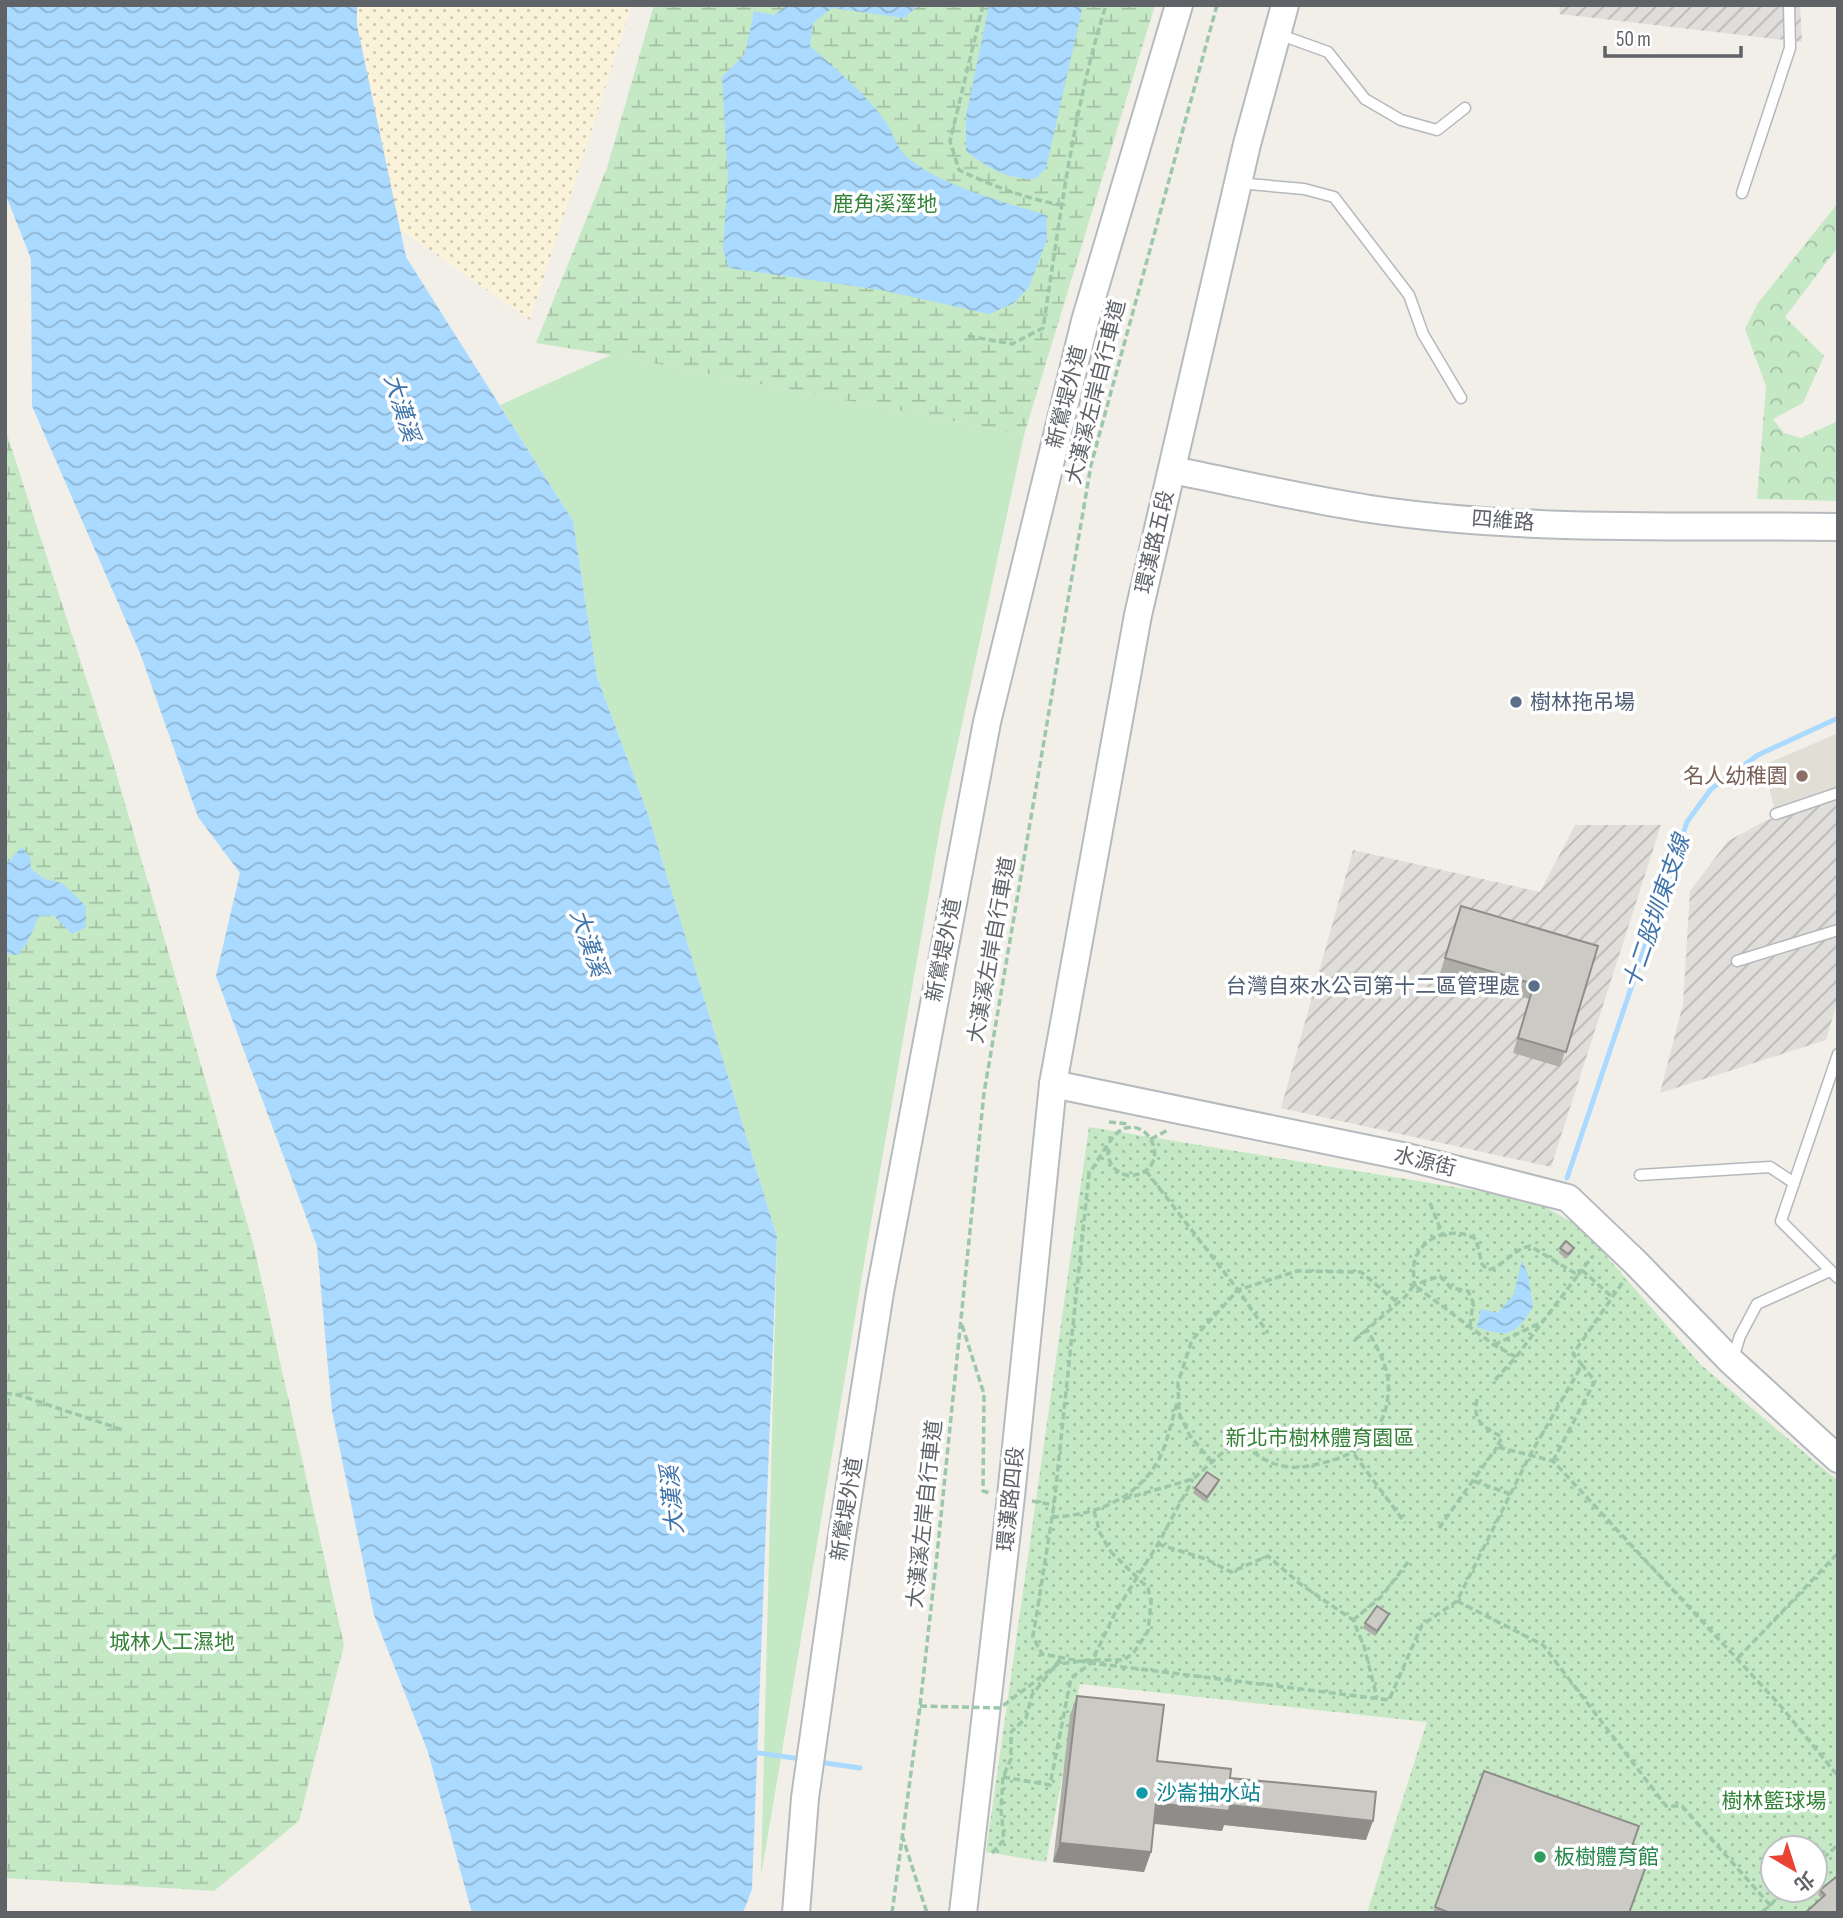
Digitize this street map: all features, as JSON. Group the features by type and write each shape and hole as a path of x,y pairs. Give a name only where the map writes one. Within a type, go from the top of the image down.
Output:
{"street":[{"name":"新鶯堤外道","path":"796,1913 805,1798 880,1292 987,722 1085,321 1179,5"},
{"name":"環漢路五段","path":"1054,1084 1139,615 1238,183 1286,5"},
{"name":"四維路","path":"1172,470 1370,509 1488,521 1619,527 1838,527"},
{"name":"水源街","path":"1054,1084 1407,1157 1568,1198 1636,1263 1732,1362 1838,1459"},
{"name":"環漢路四段","path":"963,1913 1011,1496 1054,1084"}],"lane":[{"path":"1742,193 1790,48 1789,5"},
{"path":"1278,33 1328,52 1365,99 1401,120 1437,130 1465,108"},
{"path":"1238,183 1304,189 1334,197 1409,295 1423,334 1461,398"},
{"path":"1776,814 1838,793"},
{"path":"1737,961 1838,930"},
{"path":"1732,1362 1756,1304 1834,1274 1781,1221 1838,1054"},
{"path":"1640,1175 1770,1167 1794,1183"}],"path":[{"path":"983,5 950,141 960,170 1024,196 1062,205"},
{"path":"968,336 1012,344 1043,328 1062,205 1094,46 1106,5"},
{"name":"大漢溪左岸自行車道","path":"927,1913 901,1833 920,1706 984,1093 1091,466 1217,5"},
{"path":"1108,1148 1110,1164 1122,1174 1137,1175 1146,1171 1155,1153 1146,1133 1130,1128 1116,1134 1089,1174 1054,1505 1033,1637 1042,1654 1091,1663 1389,1700 1422,1625 1457,1601 1530,1455 1582,1365"},
{"path":"1151,1139 1173,1128"},
{"path":"1146,1171 1238,1290 1268,1334"},
{"path":"1430,1203 1442,1233"},
{"path":"1414,1285 1413,1265 1419,1250 1442,1233 1463,1232 1476,1239 1482,1264 1488,1269 1497,1268 1521,1248 1530,1246 1578,1275"},
{"path":"1492,1383 1516,1357 1592,1257"},
{"path":"1553,1461 1595,1381 1573,1354 1636,1263"},
{"path":"1212,1462 1190,1436 1180,1413 1178,1383 1192,1340 1238,1290 1297,1270 1361,1272 1398,1303"},
{"path":"1582,1270 1612,1297"},
{"path":"1355,1340 1398,1303 1414,1285 1440,1276 1451,1288 1468,1291 1473,1302 1470,1326"},
{"path":"1414,1285 1494,1345 1516,1357"},
{"path":"961,1321 984,1394 982,1491 1054,1505"},
{"path":"1494,1345 1542,1322"},
{"path":"1236,1440 1262,1458 1283,1466 1307,1467 1354,1453 1374,1434 1386,1409 1388,1379 1379,1351 1367,1330"},
{"path":"5,1393 19,1395 123,1430"},
{"path":"1122,1499 1140,1483 1160,1458 1179,1397"},
{"path":"1439,1528 1502,1437 1482,1426 1475,1411 1477,1399"},
{"path":"1003,1777 1050,1785 1071,1678 1091,1663 1116,1611 1158,1544 1193,1479 1250,1428"},
{"path":"1348,1446 1405,1523"},
{"path":"1497,1447 1553,1461 1738,1658 1838,1776"},
{"path":"1052,1517 1074,1516 1094,1511 1122,1499 1193,1479"},
{"path":"1474,1481 1510,1494"},
{"path":"920,1706 1000,1708 1058,1664 1089,1660 1124,1660 1134,1652 1148,1631 1151,1602 1148,1588 1111,1552 1100,1533 1094,1511"},
{"path":"1158,1544 1206,1559 1231,1572 1268,1556 1299,1583 1353,1620 1364,1646 1377,1698"},
{"path":"1738,1658 1838,1553"},
{"path":"1353,1620 1381,1597 1408,1562"},
{"path":"1457,1601 1543,1645 1666,1806 1682,1806 1770,1905 1761,1913"},
{"path":"969,1865 986,1859 1004,1840 1001,1810 1003,1777 1011,1759 1011,1732 1026,1718 1032,1695 1061,1658"},
{"path":"892,1913 901,1833"}],"shaded area":[{"path":"1559,5 1800,5 1802,42 1560,14"},
{"name":"名人幼稚園","path":"1838,733 1838,788 1774,809 1764,765"},
{"path":"1838,798 1838,999 1826,1040 1660,1093 1683,1004 1690,891 1728,841 1767,820"},
{"path":"1575,825 1661,825 1551,1167 1281,1108 1353,850 1540,892"}],"green space":[{"name":"鹿角溪溼地","path":"654,5 1155,5 1024,435 611,355 536,343 607,168"},
{"path":"1838,203 1838,247 1785,317 1824,356 1803,403 1773,419 1784,433 1801,438 1838,421 1838,501 1757,499 1766,386 1745,329 1758,303"},
{"path":"611,355 1024,435 942,817 761,1876 777,1237 648,814 597,677 573,521 500,405"},
{"name":"城林人工濕地","path":"5,428 110,752 254,1247 344,1645 299,1821 214,1891 5,1878"},
{"name":"新北市樹林體育園區","path":"1089,1127 1533,1200 1582,1228 1701,1365 1838,1481 1838,1913 1367,1913 1427,1722 1080,1684 1046,1862 986,1852"}],"sand":[{"path":"79,5 632,5 530,320"}],"water":[{"name":"大漢溪","path":"5,5 357,5 357,25 406,257 573,521 597,677 648,814 777,1237 752,1889 743,1913 472,1913 428,1752 374,1615 332,1411 317,1246 216,976 240,873 198,817 140,653 32,406 31,259 5,193"},
{"path":"789,5 919,5 904,18 832,8 813,23 810,46 868,101 885,121 908,158 956,185 1046,215 1047,239 1029,287 1014,303 989,314 881,290 729,268 723,250 728,177 722,77 745,54 754,11 774,15"},
{"path":"989,5 1083,5 1046,168 1035,179 1015,177 998,171 966,151 966,116"},
{"path":"22,847 30,857 31,869 45,879 62,883 86,906 86,927 72,934 53,915 39,916 28,941 18,955 8,954 5,948 5,865"},
{"path":"1522,1260 1528,1275 1533,1307 1521,1324 1510,1332 1497,1333 1477,1327 1481,1309 1498,1313 1514,1294"}],"pier":[{"path":"468,1911 747,1912 468,1913"}],"building":[{"name":"台灣自來水公司第十二區管理處","path":"1461,906 1598,946 1566,1052 1518,1038 1534,984 1445,958"},
{"path":"1566,1241 1574,1248 1568,1254 1560,1248"},
{"path":"1207,1472 1219,1480 1207,1497 1195,1488"},
{"path":"1377,1606 1389,1614 1377,1631 1365,1623"},
{"name":"沙崙抽水站","path":"1077,1696 1164,1705 1157,1761 1231,1769 1230,1778 1376,1792 1373,1821 1230,1805 1229,1811 1156,1803 1151,1852 1060,1843"},
{"name":"板樹體育館","path":"1484,1771 1639,1826 1631,1849 1650,1855 1629,1913 1450,1913 1435,1907"},
{"path":"1836,1877 1838,1879 1838,1913 1805,1913 1815,1904 1829,1904 1829,1883"}],"waterway":[{"name":"十二股圳東支線","path":"1567,1178 1687,822 1711,789 1758,755 1838,718"},
{"path":"752,1752 801,1759"},
{"path":"818,1762 860,1768"}],"place":[{"name":"樹林拖吊場","path":"1516,702"},
{"name":"名人幼稚園","path":"1802,776"},
{"name":"台灣自來水公司第十二區管理處","path":"1534,986"},
{"name":"沙崙抽水站","path":"1142,1793"},
{"name":"板樹體育館","path":"1540,1857"}],"park label":[{"name":"樹林籃球場","path":"1774,1801"}]}
